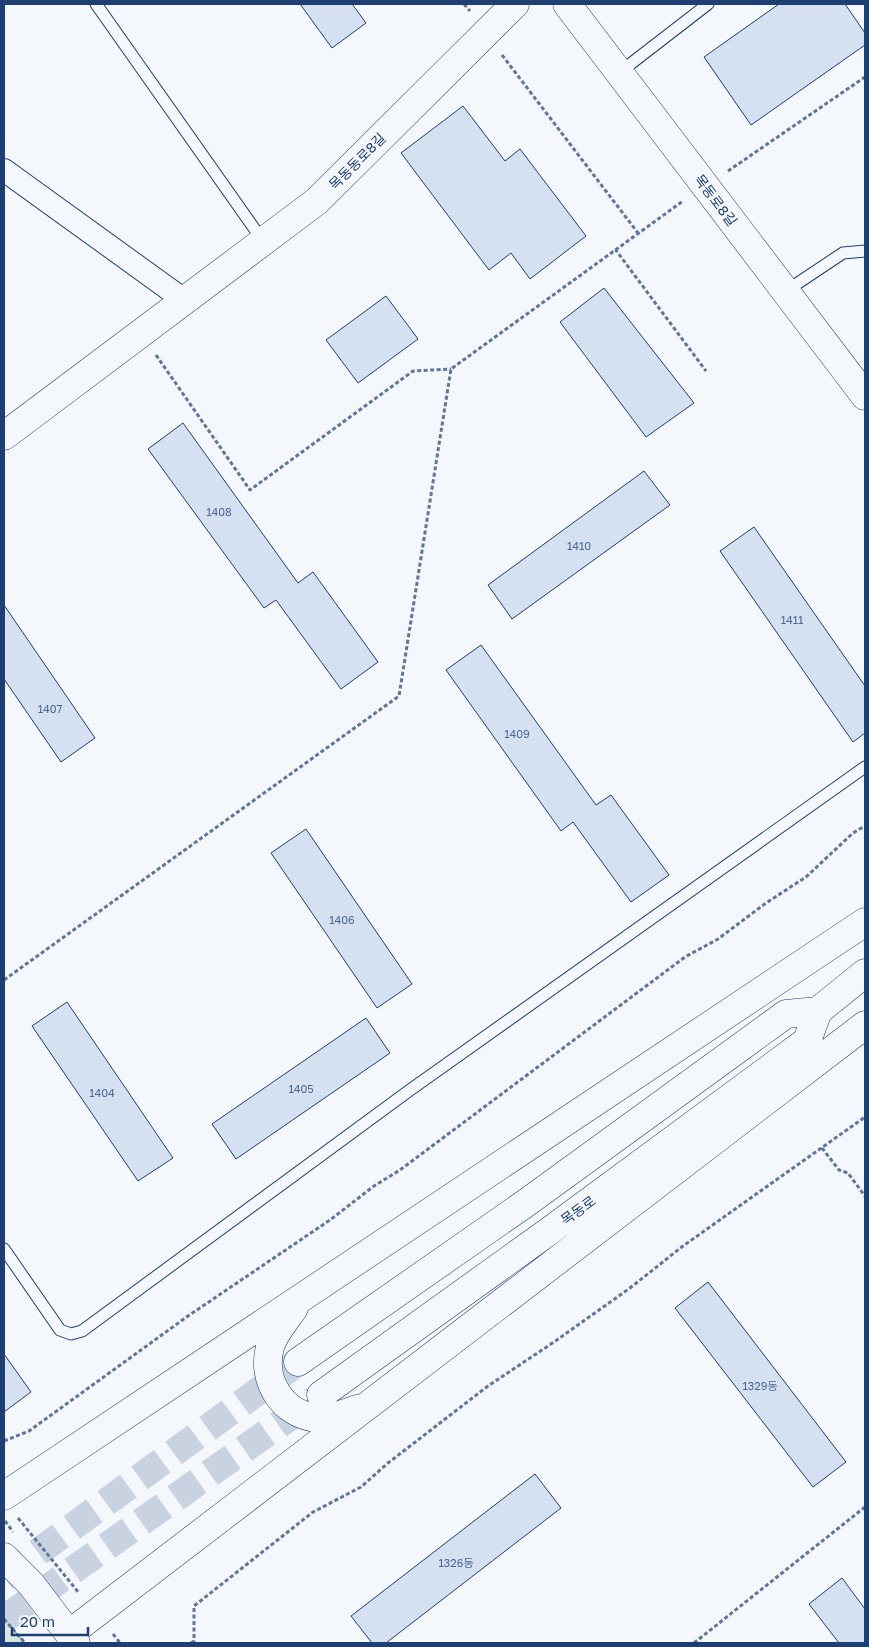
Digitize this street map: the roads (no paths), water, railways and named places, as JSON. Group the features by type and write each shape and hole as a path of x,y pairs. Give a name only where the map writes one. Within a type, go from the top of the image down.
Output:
{"main road":[{"name":"목동동로8길","path":"4,436 317,201 515,4"},
{"name":"목동로8길","path":"567,4 865,396"},
{"path":"10,1506 300,1298 865,922"},
{"path":"298,1362 526,1203 786,1014 818,1011 865,973"},
{"name":"목동로","path":"321,1395 548,1232 807,1041 818,1011"},
{"path":"4,1557 31,1584 73,1639 96,1613 865,1025"},
{"path":"300,1298 271,1346 268,1373 280,1398 290,1408 316,1418 330,1418 369,1405"}],"street":[{"path":"4,170 184,300"}],"lane":[{"path":"96,4 263,241"},
{"path":"620,72 708,4"},
{"path":"786,291 842,253 865,251"},
{"path":"4,1249 60,1330 71,1334 82,1331 418,1084 865,767"}],"tunnel":[{"path":"4,1577 298,1362"},
{"path":"4,1619 315,1399"}]}
